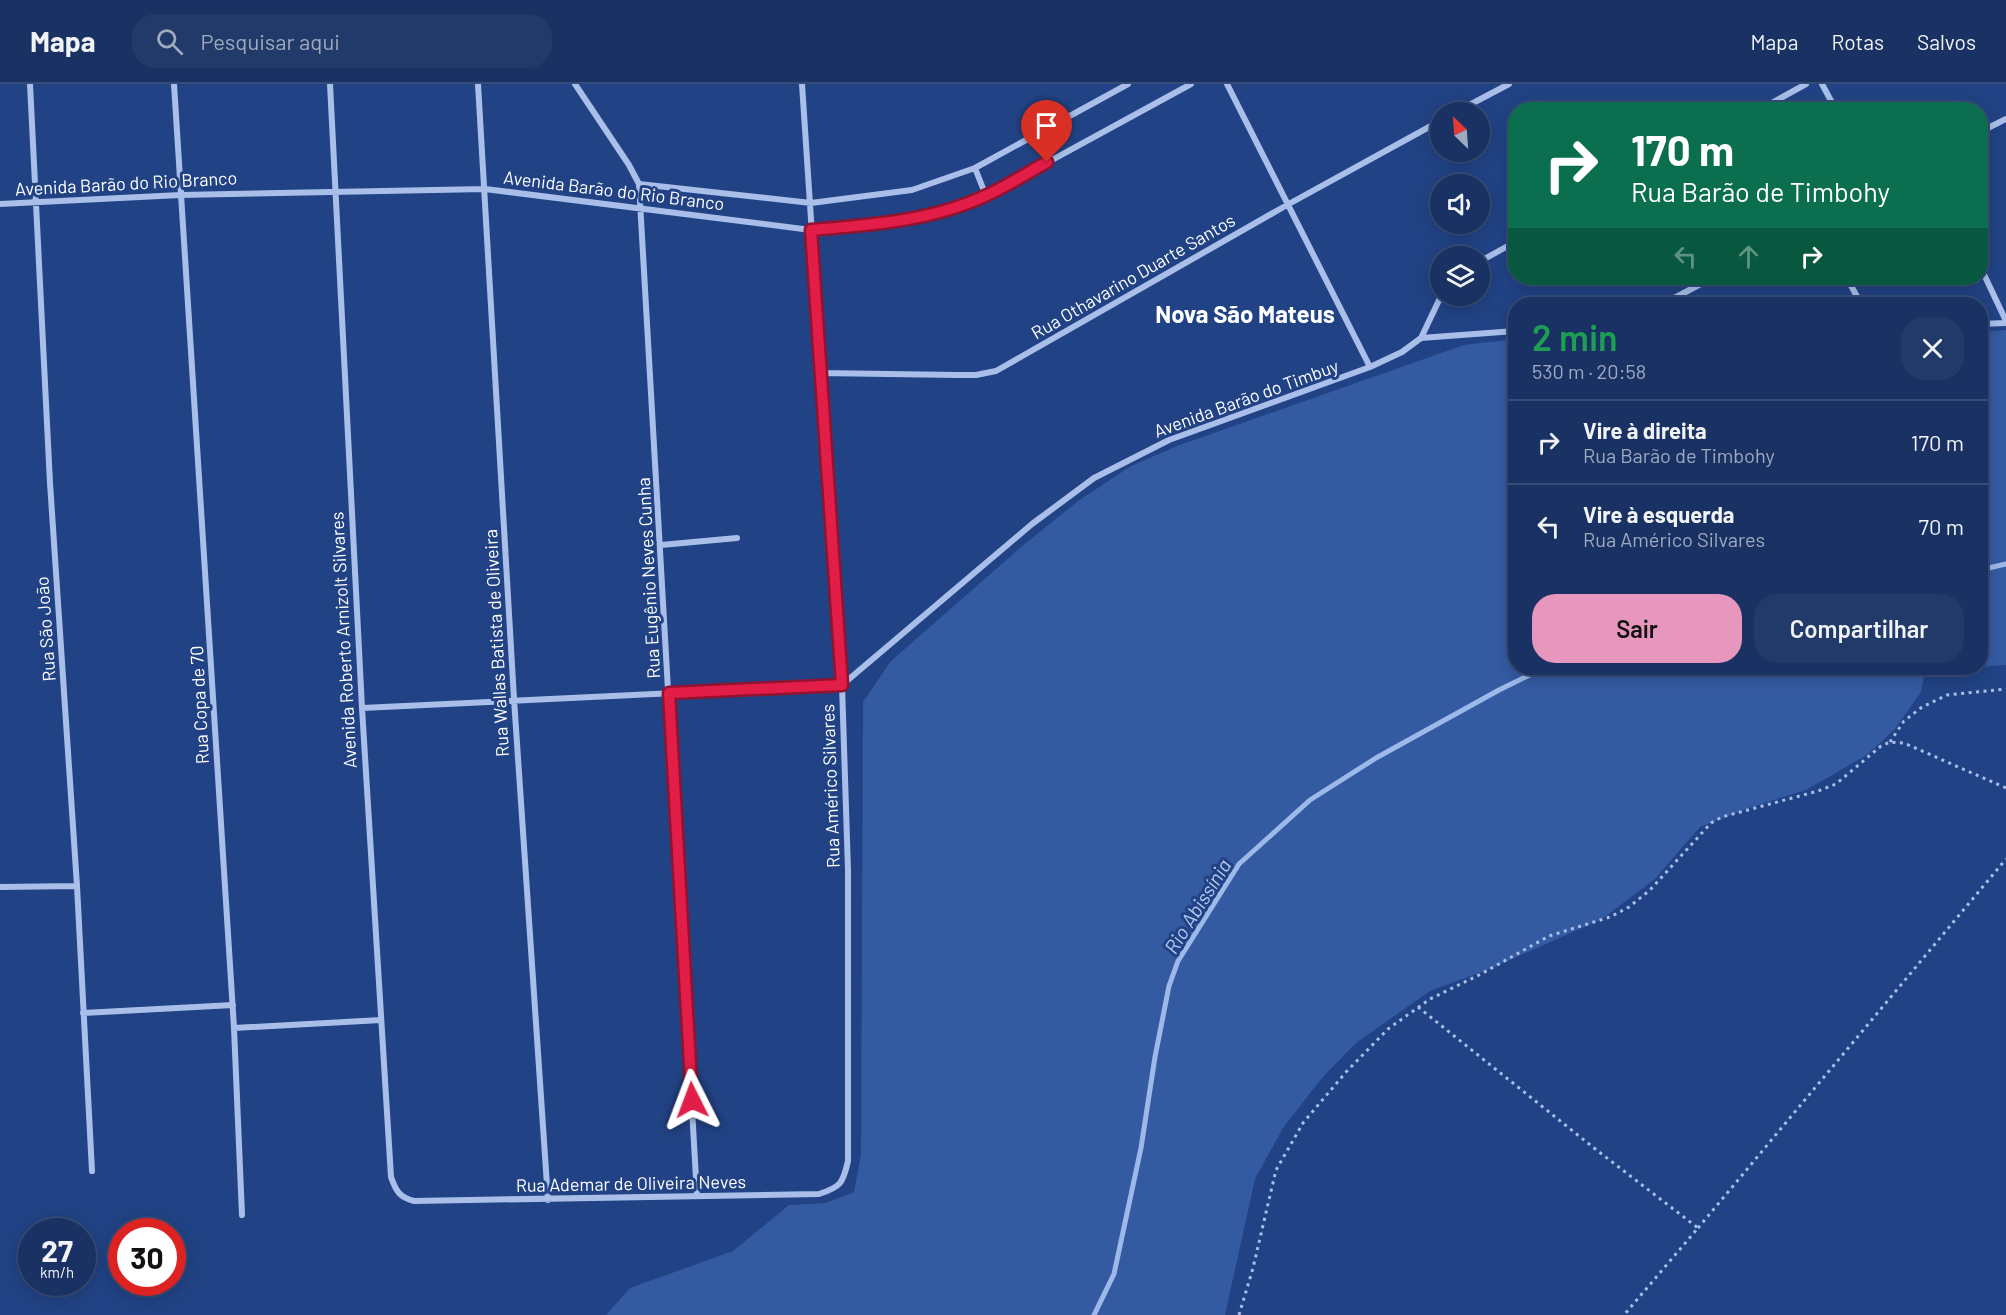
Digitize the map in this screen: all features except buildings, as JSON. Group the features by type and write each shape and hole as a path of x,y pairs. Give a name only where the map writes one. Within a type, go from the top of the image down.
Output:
{"street":[{"name":"Rua São João","path":"30,84 50,483 92,1171"},
{"name":"Rua Copa de 70","path":"174,84 234,1028 242,1215"},
{"name":"Avenida Roberto Arnizolt Silvares","path":"330,84 362,708 391,1177 397,1192"},
{"name":"Rua Wallas Batista de Oliveira","path":"478,84 514,699 548,1200"},
{"name":"Rua Eugênio Neves Cunha","path":"575,84 629,165 639,184 698,1196"},
{"name":"Rua Américo Silvares","path":"802,84 842,685 848,870 848,1161"},
{"name":"Avenida Barão do Rio Branco","path":"639,184 811,203 912,190 975,168 1128,84"},
{"name":"Avenida Barão do Rio Branco","path":"0,204 180,195 485,189 811,230 889,223 936,213 986,196 1191,84"},
{"path":"1227,84 1370,367"},
{"path":"1475,102 1509,84"},
{"path":"1773,102 1806,84"},
{"path":"1822,84 1832,102"},
{"path":"1988,128 2006,120"},
{"name":"Rua Othavarino Duarte Santos","path":"820,373 976,375 996,371 1287,205 1430,127"},
{"path":"975,168 986,196"},
{"path":"1490,256 1508,246"},
{"path":"1988,283 2006,322 1988,323"},
{"path":"1676,297 1699,285"},
{"path":"1421,338 1436,306"},
{"name":"Avenida Barão do Timbuy","path":"842,685 1032,524 1094,478 1169,440 1370,367 1402,352 1421,338 1508,332"},
{"path":"661,545 737,538"},
{"path":"362,708 842,685"},
{"path":"0,887 76,886"},
{"path":"82,1012 232,1005"},
{"path":"234,1028 381,1020"},
{"name":"Rua Ademar de Oliveira Neves","path":"397,1192 403,1198 414,1201 819,1194 835,1189 844,1180 848,1161"}],"path":[{"path":"1890,742 1904,721 1922,707 1947,695 2006,689"},
{"path":"1239,1315 1253,1268 1276,1170 1303,1123 1346,1072 1388,1029 1418,1007 1549,936 1610,916 1629,907 1650,890 1711,823 1722,817 1836,784 1881,746 1890,742 1904,743 2006,788"},
{"path":"1624,1315 2006,859"},
{"path":"1418,1007 1698,1228"}],"shaded area":[{"path":"2006,330 2006,665 1988,666 1988,331"},
{"path":"1508,340 1508,675 1924,675 1921,692 1895,729 1867,755 1806,790 1700,827 1654,880 1602,919 1492,968 1430,991 1356,1043 1322,1078 1283,1128 1255,1179 1225,1315 606,1315 630,1288 733,1251 789,1205 826,1203 854,1192 861,1154 863,702 891,661 1020,548 1078,501 1131,466 1177,446 1464,345"}],"waterway":[{"name":"Rio Abissínia","path":"1988,568 2006,564"},
{"name":"Rio Abissínia","path":"1094,1315 1114,1274 1141,1148 1169,986 1178,961 1239,864 1310,800 1376,758 1530,675"}],"district":[{"name":"Nova São Mateus","path":"1245,313"}],"route":[{"path":"692,1100 669,693 842,685 811,230 889,223 936,213 986,196 1047,162"}]}
